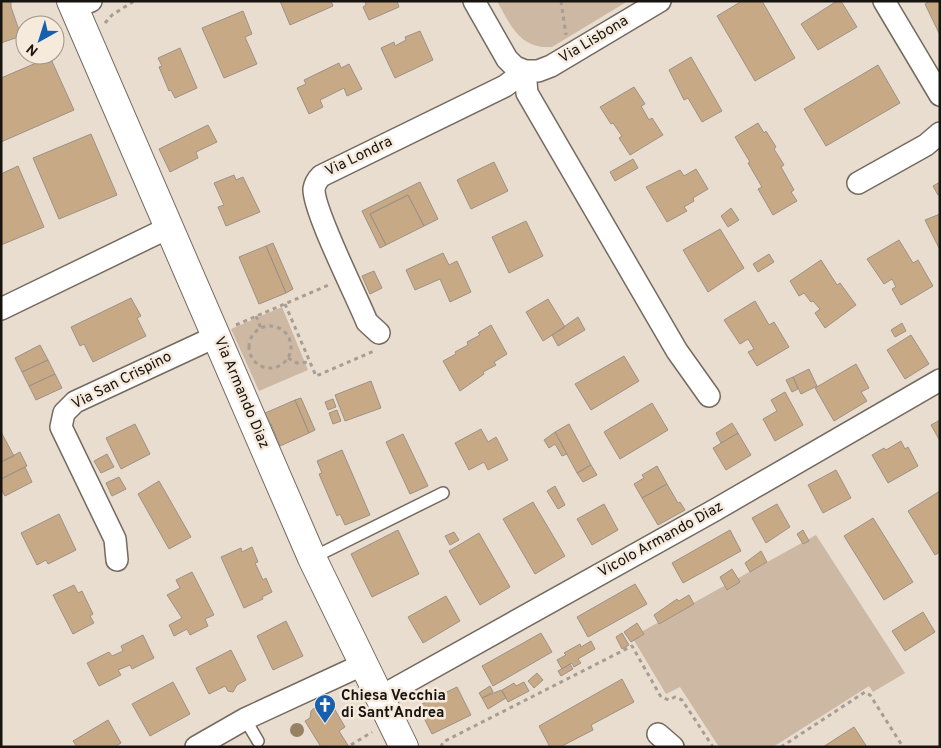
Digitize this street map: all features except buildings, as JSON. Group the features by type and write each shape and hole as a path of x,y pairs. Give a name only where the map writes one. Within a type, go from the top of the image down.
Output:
{"street":[{"path":"474,1 507,59 515,67 525,71 527,92 677,352 709,396"},
{"name":"Via Lisbona","path":"525,71 538,71 551,66 660,1"},
{"path":"884,1 940,95"},
{"name":"Via Armando Diaz","path":"78,4 168,228 226,331 312,558 404,747"},
{"name":"Via Londra","path":"379,341 367,322 327,230 316,200 315,183 328,171 480,99 505,86 525,71"},
{"path":"858,183 926,145 940,134"},
{"path":"1,309 168,228"},
{"name":"Via San Crispino","path":"117,560 115,539 61,427 64,413 75,402 226,331"},
{"name":"Vicolo Armando Diaz","path":"380,697 715,510 940,380"},
{"path":"196,747 246,720 364,664"}],"lane":[{"path":"312,558 443,492"},
{"path":"246,720 258,741"}],"path":[{"path":"104,25 112,15 134,1"},
{"path":"561,1 563,29 567,38"},
{"path":"226,331 338,281"},
{"path":"285,304 316,376 379,341"},
{"path":"256,316 261,328"},
{"path":"275,327 287,334 291,348 288,358 279,366 272,368 258,364 253,360 249,346 251,338 261,328 275,327"},
{"path":"288,358 297,363 310,362"},
{"path":"441,747 443,742 632,646 661,697 669,700 675,697 682,700 713,747"},
{"path":"781,747 865,692 870,694 903,747"}],"shaded area":[{"path":"497,1 628,1 552,47 541,47 524,40 518,34"},
{"path":"282,307 308,370 259,391 231,329"},
{"path":"816,535 905,673 873,692 869,686 773,747 719,747 680,687 666,694 632,637"}],"place":[{"name":"Chiesa Vecchia di Sant'Andrea","path":"325,724"}]}
